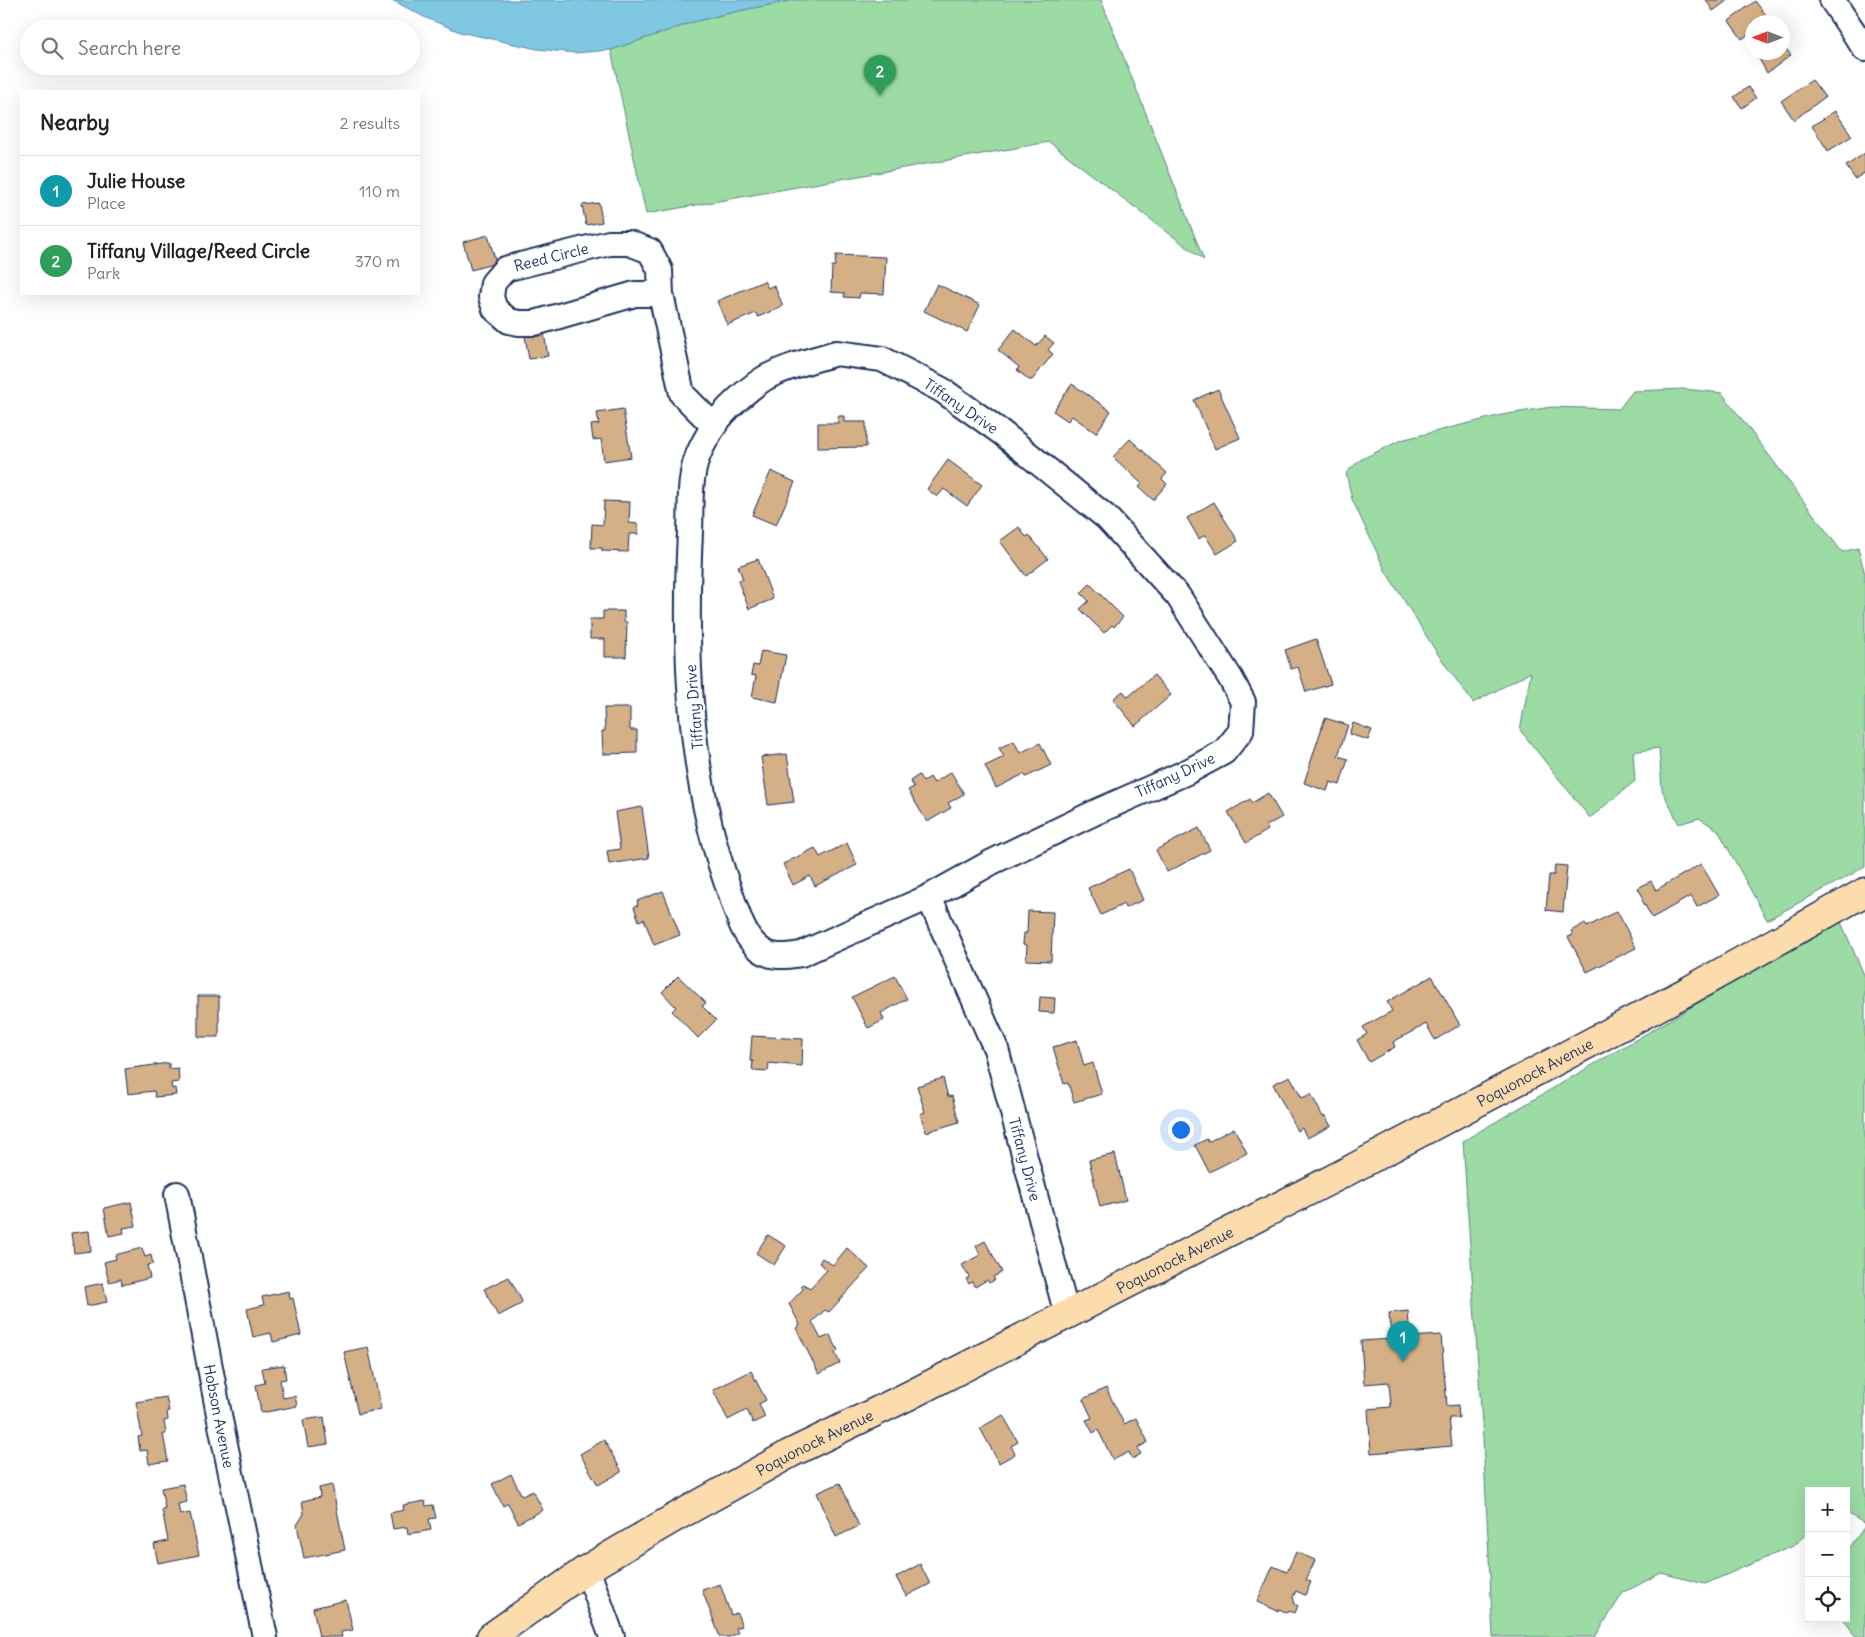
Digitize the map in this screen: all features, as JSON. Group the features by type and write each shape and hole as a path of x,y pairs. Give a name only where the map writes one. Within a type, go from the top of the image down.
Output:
{"main road":[{"name":"Poquonock Avenue","path":"491,1637 586,1569 792,1453 908,1396 1344,1173 1686,992 1865,892"}],"street":[{"path":"1832,0 1865,49"},
{"name":"Reed Circle","path":"661,294 636,294 535,323 508,321 495,309 491,297 492,282 505,269 609,242 629,242 650,251 660,270 661,294 682,394 714,426"},
{"name":"Tiffany Drive","path":"836,353 882,359 942,390 1002,433 1107,518 1178,596 1231,679 1243,702 1241,731 1224,752 1187,772 1096,812 1001,858 930,897 801,954 782,958 762,951 744,932 712,836 701,778 690,692 687,593 691,496 696,461 714,426 730,406 765,378 836,353"},
{"name":"Tiffany Drive","path":"930,897 996,1049 1067,1315"},
{"name":"Hobson Avenue","path":"177,1194 221,1425 265,1637"},
{"path":"586,1569 612,1637"}],"green space":[{"path":"794,0 1101,0 1204,260 1049,142 646,214 611,50 693,22"},
{"path":"1684,389 1722,393 1842,552 1858,548 1865,574 1865,867 1767,920 1718,830 1699,818 1679,824 1662,790 1659,748 1633,752 1635,781 1590,818 1520,730 1531,672 1473,703 1437,653 1385,570 1352,499 1346,473 1360,460 1401,440 1502,415 1551,407 1619,409 1633,391"},
{"path":"1840,920 1865,977 1865,1524 1850,1515 1850,1487 1805,1487 1805,1536 1793,1546 1705,1584 1661,1573 1623,1593 1595,1637 1493,1637 1483,1439 1463,1141"},
{"path":"1865,1526 1865,1637 1857,1637 1845,1622 1850,1622 1850,1547"}],"water":[{"path":"392,0 794,0 693,22 611,50 575,53 537,49 460,32 424,17"}],"building":[{"path":"1706,0 1728,0 1713,11"},
{"path":"1755,1 1766,15 1745,15 1745,37 1742,39 1729,21"},
{"path":"1760,60 1784,60 1767,73"},
{"path":"1812,80 1825,97 1794,120 1781,101"},
{"path":"1748,87 1756,98 1742,108 1734,97"},
{"path":"1835,111 1852,136 1828,151 1812,126"},
{"path":"1865,153 1865,174 1855,179 1846,166"},
{"path":"599,203 602,222 586,225 582,205"},
{"path":"488,235 496,263 471,270 463,242"},
{"path":"836,255 886,257 884,294 860,293 859,298 844,297 845,293 831,292 832,266 835,266"},
{"path":"764,281 768,288 774,285 783,306 758,317 756,313 727,325 717,301"},
{"path":"937,284 980,305 967,332 924,311"},
{"path":"1015,329 1036,346 1045,336 1054,343 1048,350 1053,354 1032,380 1029,380 1017,370 1019,367 998,350"},
{"path":"544,333 548,356 529,359 525,336"},
{"path":"1072,384 1111,411 1096,433 1072,416 1068,421 1053,411"},
{"path":"1218,389 1240,438 1215,449 1194,400"},
{"path":"623,409 631,457 604,461 601,439 593,440 591,425 599,424 597,413"},
{"path":"838,416 844,416 844,422 866,422 866,447 818,448 818,423 838,423"},
{"path":"1130,439 1167,473 1162,479 1167,484 1153,500 1139,487 1142,484 1113,457"},
{"path":"948,460 982,485 967,506 944,489 937,497 927,489"},
{"path":"771,471 795,482 776,525 752,515"},
{"path":"604,501 630,502 629,523 638,524 638,534 629,534 628,552 602,551 602,548 591,548 592,524 603,525"},
{"path":"1214,502 1238,541 1217,554 1205,535 1199,539 1187,518"},
{"path":"1019,527 1026,537 1029,535 1048,559 1026,576 1000,541"},
{"path":"758,559 773,599 749,609 738,581 743,579 738,566"},
{"path":"1090,584 1123,617 1114,627 1112,625 1104,633 1080,609 1089,601 1081,593"},
{"path":"603,611 624,611 624,622 627,622 626,657 605,657 605,639 590,639 590,619 603,619"},
{"path":"1316,639 1331,684 1306,692 1298,667 1291,669 1285,650"},
{"path":"761,651 786,655 777,702 752,697 756,676 751,675 753,665 758,666"},
{"path":"1154,675 1171,695 1135,726 1113,699 1123,691 1128,697"},
{"path":"604,708 630,708 630,730 637,730 637,753 603,754"},
{"path":"1325,718 1348,725 1338,756 1348,759 1340,785 1330,782 1327,791 1304,783"},
{"path":"1353,723 1372,730 1368,740 1349,734"},
{"path":"1014,741 1020,753 1040,743 1051,765 1026,777 1024,774 996,788 985,766 1004,757 999,748"},
{"path":"787,754 794,802 768,805 761,757"},
{"path":"951,772 964,794 948,803 951,808 927,822 908,790 914,787 910,781 919,775 923,782 930,777 934,783"},
{"path":"1268,793 1282,817 1266,826 1268,830 1246,843 1228,812 1250,799 1252,803"},
{"path":"642,807 649,858 609,864 607,851 620,849 615,812"},
{"path":"1199,828 1210,850 1167,872 1156,850"},
{"path":"847,843 857,865 815,886 810,876 793,885 783,864 815,848 820,857"},
{"path":"1701,864 1719,895 1697,907 1691,896 1652,918 1638,888 1651,881 1656,890"},
{"path":"1555,865 1567,866 1563,912 1546,910 1549,875 1554,875"},
{"path":"1129,869 1143,900 1125,908 1124,904 1101,915 1088,888"},
{"path":"663,891 680,935 654,945 644,919 639,921 634,907 638,905 637,901"},
{"path":"1028,911 1053,912 1051,961 1026,960 1027,945 1023,944 1024,933 1027,933"},
{"path":"1617,911 1636,948 1587,972 1568,937 1573,935 1571,931 1585,923 1587,927"},
{"path":"678,976 706,1003 702,1006 716,1020 698,1038 672,1011 676,1007 662,992"},
{"path":"895,976 907,999 881,1013 884,1020 868,1028 852,997"},
{"path":"1432,976 1460,1025 1435,1040 1426,1024 1393,1042 1395,1047 1369,1062 1357,1040 1367,1034 1363,1027 1392,1011 1387,1002"},
{"path":"198,996 219,996 219,1037 198,1037"},
{"path":"1040,997 1055,998 1054,1013 1039,1012"},
{"path":"752,1036 803,1039 802,1066 769,1063 768,1071 752,1070 753,1061 750,1061"},
{"path":"1077,1040 1084,1066 1093,1063 1102,1094 1074,1102 1068,1083 1064,1084 1053,1047"},
{"path":"169,1063 169,1069 178,1068 179,1082 171,1083 172,1089 175,1088 176,1095 155,1097 154,1091 128,1094 125,1069"},
{"path":"1290,1076 1302,1098 1311,1094 1323,1117 1325,1116 1331,1126 1307,1138 1302,1128 1297,1131 1273,1084"},
{"path":"943,1078 948,1097 952,1096 959,1122 926,1132 920,1114 925,1112 917,1086"},
{"path":"1234,1128 1247,1153 1209,1172 1195,1145 1207,1139 1208,1142"},
{"path":"1115,1154 1126,1200 1100,1207 1089,1160"},
{"path":"131,1202 136,1226 123,1228 124,1233 109,1236 104,1208"},
{"path":"89,1231 91,1251 74,1253 71,1233"},
{"path":"768,1235 786,1246 774,1265 756,1253"},
{"path":"985,1241 1002,1272 993,1277 995,1280 989,1283 987,1280 975,1287 972,1282 969,1284 966,1279 969,1277 962,1265 980,1255 976,1246"},
{"path":"142,1248 145,1257 151,1255 153,1264 147,1265 150,1278 122,1285 121,1279 109,1282 104,1262 116,1259 115,1255"},
{"path":"847,1248 869,1268 829,1312 825,1310 812,1322 821,1339 830,1335 838,1350 835,1353 840,1363 819,1374 796,1328 800,1325 789,1304 803,1289 801,1285 803,1284 810,1288 827,1270 819,1263 822,1258 833,1265"},
{"path":"509,1277 522,1301 521,1304 498,1316 484,1289"},
{"path":"103,1283 107,1302 87,1306 84,1287"},
{"path":"289,1291 290,1299 293,1298 301,1335 273,1342 271,1333 253,1337 247,1309 264,1305 262,1297"},
{"path":"1408,1311 1410,1337 1441,1335 1447,1406 1458,1405 1459,1418 1449,1418 1452,1446 1371,1453 1368,1409 1391,1407 1389,1382 1364,1384 1361,1341 1391,1339 1389,1313"},
{"path":"368,1347 381,1409 358,1414 344,1352"},
{"path":"284,1365 286,1379 280,1380 283,1398 295,1396 297,1406 261,1413 256,1385 265,1383 262,1368"},
{"path":"751,1371 766,1400 759,1404 765,1417 753,1423 747,1410 728,1420 713,1390"},
{"path":"1106,1388 1124,1424 1136,1418 1148,1442 1138,1448 1141,1454 1132,1459 1129,1452 1113,1460 1098,1430 1093,1433 1086,1420 1092,1418 1083,1399"},
{"path":"166,1397 169,1411 167,1411 168,1420 164,1421 166,1434 163,1434 168,1461 149,1464 147,1450 140,1451 138,1437 142,1436 136,1402"},
{"path":"1003,1415 1018,1442 1011,1446 1015,1454 999,1463 980,1428"},
{"path":"324,1417 328,1444 308,1447 303,1420"},
{"path":"604,1440 621,1472 598,1485 580,1454"},
{"path":"511,1474 522,1496 533,1491 543,1510 518,1523 508,1503 503,1506 492,1484"},
{"path":"840,1483 859,1526 836,1537 817,1493"},
{"path":"183,1484 187,1502 178,1504 180,1515 190,1513 199,1555 158,1563 154,1544 168,1541 162,1509 165,1508 161,1488"},
{"path":"332,1485 345,1550 304,1558 297,1525 304,1514 302,1501 320,1497 319,1488"},
{"path":"425,1501 426,1506 433,1505 436,1518 429,1519 431,1530 408,1534 407,1527 393,1529 390,1513 404,1510 403,1505"},
{"path":"1296,1552 1315,1560 1306,1580 1311,1582 1305,1595 1296,1591 1293,1597 1295,1604 1298,1606 1295,1613 1289,1611 1288,1613 1279,1609 1278,1611 1257,1602 1273,1566 1287,1572"},
{"path":"920,1564 930,1584 906,1596 896,1577"},
{"path":"720,1584 731,1615 737,1613 742,1626 736,1628 738,1633 729,1637 720,1637 702,1590"},
{"path":"346,1600 353,1630 341,1632 342,1637 319,1637 313,1608"}],"place":[{"name":"Tiffany Village/Reed Circle","path":"880,96"},
{"name":"Julie House","path":"1403,1362"}]}
